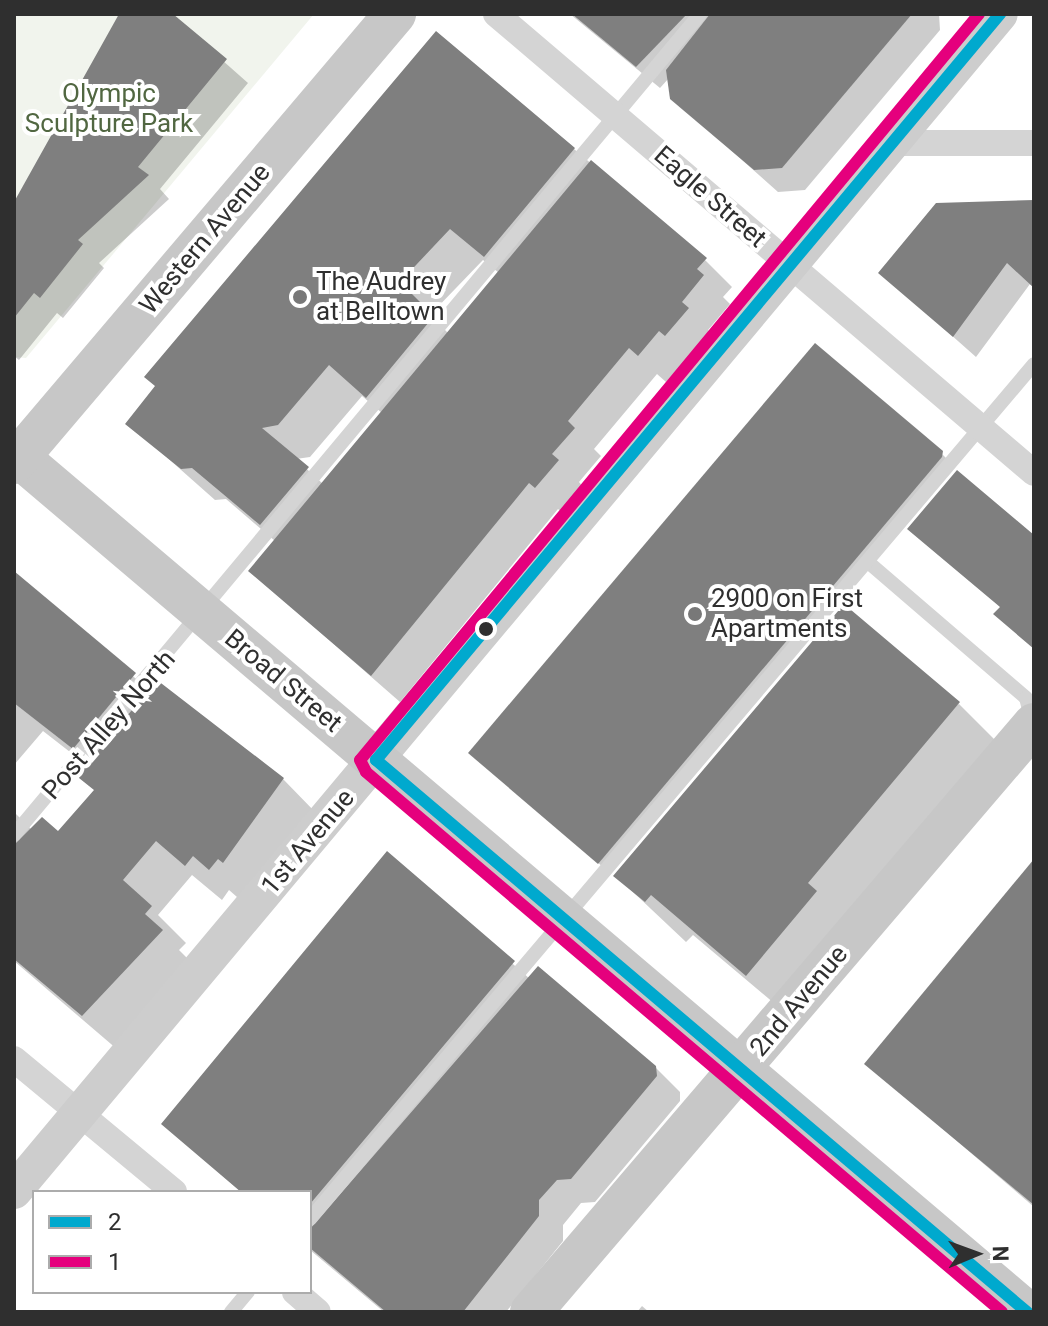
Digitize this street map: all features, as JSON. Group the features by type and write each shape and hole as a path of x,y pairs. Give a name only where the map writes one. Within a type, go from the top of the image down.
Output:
{"main road":[{"name":"Western Avenue","path":"16,458 395,14"},
{"name":"1st Avenue","path":"14,1191 1000,14"},
{"name":"Broad Street","path":"16,458 1027,1312"},
{"name":"2nd Avenue","path":"531,1312 1034,724"}],"street":[{"name":"Eagle Street","path":"496,14 1034,473"},
{"path":"892,143 1034,143"},
{"path":"14,1059 172,1190"},
{"path":"297,1294 318,1312"}],"lane":[{"name":"Post Alley North","path":"14,835 204,614 614,114 700,14"},
{"path":"312,1217 1034,364"},
{"path":"868,562 1026,698 1034,724"},
{"path":"231,1312 246,1294"}],"green space":[{"name":"Olympic Sculpture Park","path":"14,14 314,14 26,358 14,357"}],"building":[{"path":"119,14 173,14 227,59 138,167 149,175 78,240 83,244 40,298 34,293 14,318 14,202"},
{"path":"572,14 687,14 636,67"},
{"path":"710,14 912,14 782,168 754,170 670,99 666,70"},
{"name":"The Audrey at Belltown","path":"436,31 575,148 484,257 450,229 400,282 434,316 366,398 329,365 278,425 262,428 309,467 260,525 192,468 181,469 125,424 155,386 144,377"},
{"path":"591,160 707,258 697,269 704,275 682,302 689,308 665,336 659,331 638,356 629,348 568,421 575,428 552,454 559,460 535,488 529,483 371,676 248,571"},
{"path":"1034,200 1034,288 1007,263 953,337 878,273 936,203"},
{"name":"2900 on First Apartments","path":"815,343 943,451 942,457 598,864 468,753"},
{"path":"957,470 1034,535 1034,649 993,614 1000,607 907,529"},
{"path":"14,571 136,673 73,749 14,703"},
{"path":"844,604 960,702 808,883 817,891 746,976 651,895 645,902 613,876"},
{"path":"157,680 284,778 223,863 218,859 209,870 193,856 185,866 156,841 123,880 152,906 145,914 163,930 82,1016 14,959 14,845 42,817 58,831 94,790 79,778 81,771"},
{"path":"387,851 515,961 312,1202 312,1190 239,1190 161,1124"},
{"path":"1034,859 1034,1205 864,1064"},
{"path":"538,966 656,1066 657,1076 571,1179 557,1180 539,1200 539,1216 463,1312 386,1312 312,1250 312,1227"}],"transit line":[{"name":"1","path":"979,14 360,760 366,772 1002,1312"},
{"name":"2","path":"376,760 1000,14"},
{"name":"2","path":"376,760 1027,1312"}],"place":[{"name":"The Audrey at Belltown","path":"300,297"},
{"name":"2900 on First Apartments","path":"695,614"}]}
